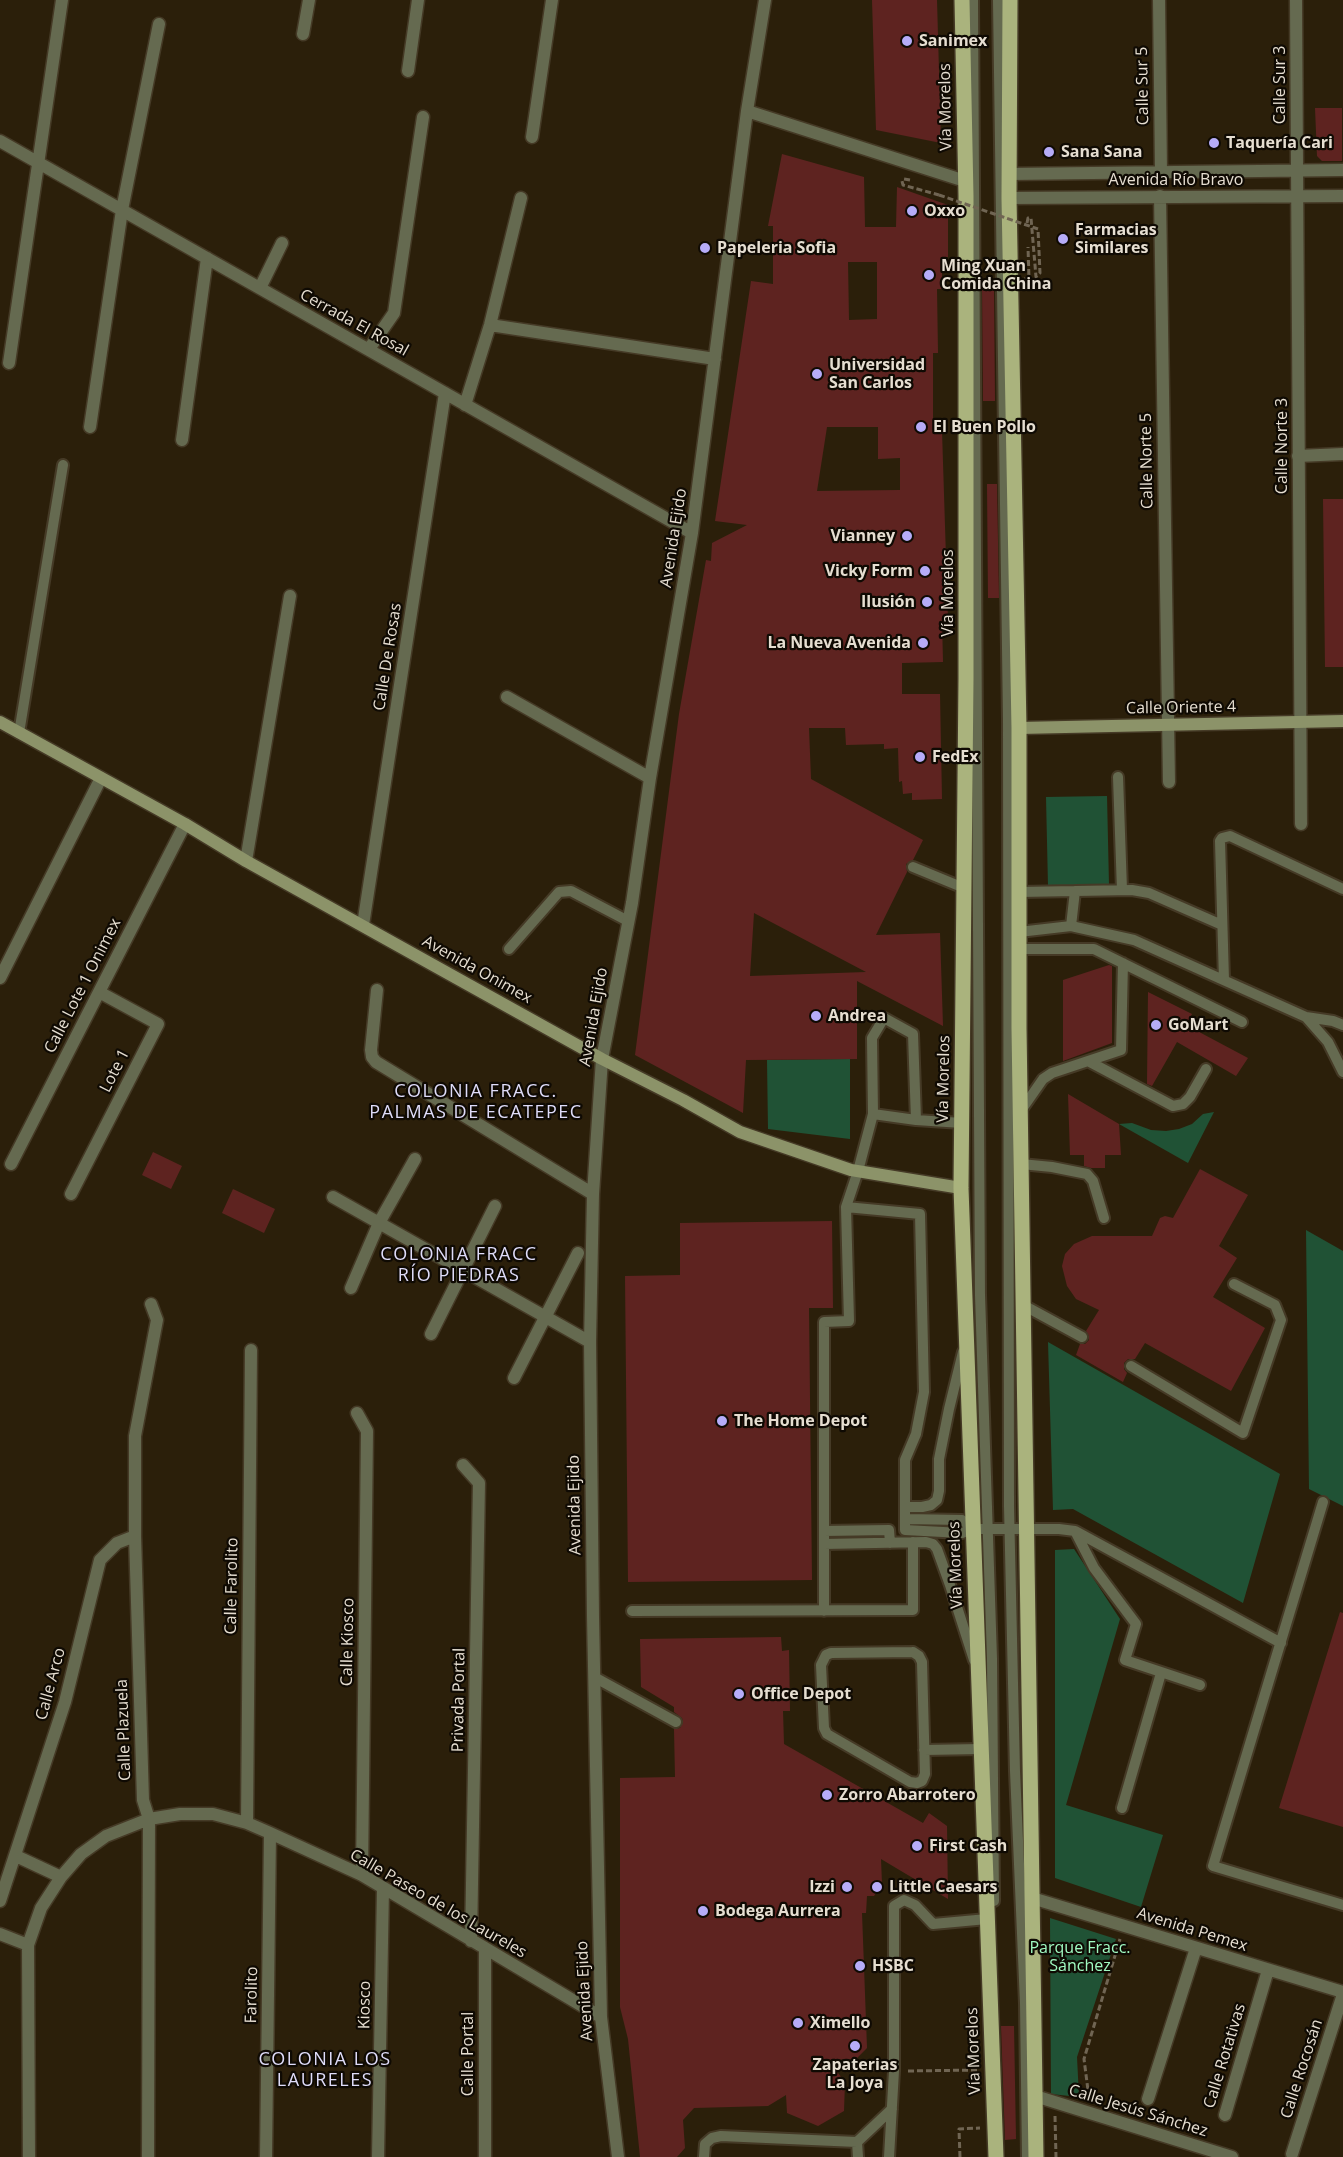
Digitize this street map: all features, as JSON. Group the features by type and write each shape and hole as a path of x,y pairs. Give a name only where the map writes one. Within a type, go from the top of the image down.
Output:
{"main road":[{"name":"Vía Morelos","path":"962,0 965,181 966,678 961,1188 966,1341 980,1529 978,1675 996,2157"},
{"path":"1010,0 1009,198 1019,728 1020,1113 1036,2157"}],"street":[{"path":"9,363 62,0"},
{"path":"303,34 309,0"},
{"path":"408,71 418,0"},
{"path":"532,137 552,0"},
{"name":"Calle Sur 5","path":"1159,0 1161,172"},
{"name":"Calle Sur 3","path":"1296,0 1297,170"},
{"name":"Avenida Ejido","path":"618,2157 601,2017 594,1677 590,1342 593,1194 602,1059 628,921 650,778 693,533 763,1"},
{"path":"90,427 122,210 159,24"},
{"path":"747,111 965,181"},
{"path":"369,349 394,313 423,117"},
{"name":"Cerrada El Rosal","path":"0,141 693,533"},
{"name":"Calle Norte 3","path":"1297,170 1301,824"},
{"name":"Avenida Río Bravo","path":"1009,174 1343,170"},
{"name":"Calle Norte 5","path":"1160,196 1169,782"},
{"name":"Avenida Río Bravo","path":"1009,198 1343,196"},
{"path":"465,405 490,325 521,198"},
{"path":"260,288 282,243"},
{"path":"182,440 207,258"},
{"path":"490,325 715,359"},
{"name":"Calle De Rosas","path":"363,925 445,393"},
{"path":"1298,456 1343,454"},
{"path":"246,861 290,596"},
{"path":"507,697 650,778"},
{"name":"Calle Oriente 4","path":"1019,728 1343,721"},
{"name":"Avenida Onimex","path":"0,722 602,1059 740,1132 858,1171 961,1188"},
{"path":"2,971 101,778"},
{"name":"Calle Lote 1 Onimex","path":"11,1164 185,824"},
{"path":"377,990 371,1050 376,1062 593,1194"},
{"name":"Lote 1","path":"71,1194 158,1024 99,992"},
{"path":"351,1288 380,1223 415,1159"},
{"path":"333,1197 546,1315 590,1342"},
{"path":"431,1334 495,1206"},
{"path":"514,1378 578,1252"},
{"name":"Calle Plazuela","path":"148,2157 149,1819 143,1800 135,1536 135,1436 157,1320 151,1304"},
{"name":"Calle Farolito","path":"247,1823 251,1350"},
{"name":"Calle Kiosco","path":"357,1413 368,1431 362,1875"},
{"name":"Privada Portal","path":"463,1465 479,1483 471,1941"},
{"name":"Calle Arco","path":"0,1901 65,1702 100,1560 117,1543 135,1536"},
{"name":"Calle Paseo de los Laureles","path":"29,2157 28,1945 41,1908 61,1877 81,1854 105,1836 149,1819 180,1814 213,1814 247,1823 270,1833 362,1875 601,2017"},
{"name":"Farolito","path":"266,2157 270,1833"},
{"path":"16,1856 61,1877"},
{"name":"Kiosco","path":"378,2157 383,1889"},
{"name":"Avenida Pemex","path":"1032,1898 1343,1993"},
{"path":"0,1935 28,1945"},
{"path":"1148,2099 1196,1948"},
{"name":"Calle Portal","path":"485,1950 485,2157"},
{"name":"Calle Rotativas","path":"1225,2115 1268,1970"},
{"name":"Calle Rocosán","path":"1293,2154 1343,1993"},
{"name":"Calle Jesús Sánchez","path":"1035,2096 1232,2157"}],"lane":[{"path":"973,0 980,1529 992,1659 994,1904 1001,2157"},
{"path":"999,0 1008,720 1010,1529 1015,1771 1025,2003 1027,2157"},
{"path":"19,733 63,465"},
{"path":"1118,777 1122,890"},
{"path":"1224,980 1220,841 1227,836 1343,889"},
{"path":"913,867 964,888"},
{"path":"1019,892 1122,890 1149,892 1222,925"},
{"path":"509,949 559,892 571,891 628,921"},
{"path":"1071,926 1075,891"},
{"path":"1019,932 1071,926 1134,940 1306,1017 1334,1021 1343,1025"},
{"path":"1019,949 1094,949 1242,1022"},
{"path":"1020,1113 1043,1079 1052,1073 1121,1050 1123,963"},
{"path":"1306,1017 1328,1042 1342,1068"},
{"path":"824,1611 825,1322 849,1321 846,1207 873,1114 872,1038 884,1018 913,1034 916,1120"},
{"path":"1088,1061 1173,1106 1183,1104 1190,1097 1206,1069"},
{"path":"873,1114 962,1123"},
{"path":"1021,1164 1087,1174 1093,1181 1104,1218"},
{"path":"846,1207 920,1214 924,1392 916,1434 905,1460 905,1530 962,1533 980,1529 1075,1531 1281,1643"},
{"path":"1131,1366 1243,1433 1281,1320 1275,1305 1234,1284"},
{"path":"1023,1305 1082,1337"},
{"path":"904,1507 922,1507 931,1505 936,1500 939,1491 939,1458 966,1341"},
{"path":"1323,1502 1213,1866 1343,1905"},
{"path":"824,1531 889,1530 890,1543"},
{"path":"1075,1531 1094,1568 1136,1624 1125,1660 1200,1685"},
{"path":"824,1544 913,1542 933,1544 938,1549 978,1675"},
{"path":"632,1611 913,1610 913,1542"},
{"path":"913,1652 920,1656 924,1750 925,1774 922,1781 910,1782 827,1734 824,1728 821,1665 826,1654 913,1652"},
{"path":"1122,1808 1161,1672"},
{"path":"594,1677 676,1722"},
{"path":"924,1750 981,1749"},
{"path":"889,2157 894,2071 894,1906 904,1900 915,1905 933,1924 987,1919"},
{"path":"704,2157 705,2144 712,2138 721,2136 857,2142 892,2109"},
{"path":"857,2142 858,2157"}],"path":[{"path":"920,183 908,179 902,181 903,185 939,195 1038,229 1039,276 1036,277 1035,275 1032,220 1028,218 1029,279 1010,279"},
{"path":"1090,2113 1084,2059 1124,1926"},
{"path":"842,2067 937,2072 993,2070"},
{"path":"1055,2126 1056,2157"},
{"path":"960,2157 959,2129 994,2128"}],"green space":[{"path":"1107,796 1109,885 1048,886 1046,797"},
{"path":"850,1059 850,1139 768,1129 767,1060"},
{"path":"1214,1112 1188,1163 1119,1124 1132,1123 1151,1130 1166,1131 1192,1124 1203,1114"},
{"path":"1306,1230 1343,1251 1343,1506 1309,1489"},
{"path":"1048,1342 1280,1474 1243,1603 1073,1509 1053,1510"},
{"path":"1074,1549 1120,1619 1066,1805 1163,1835 1141,1907 1055,1878 1055,1550"},
{"name":"Parque Fracc. Sánchez","path":"1050,1918 1116,1939 1077,2057 1079,2097 1051,2094"}],"building":[{"path":"872,0 937,0 941,143 876,130"},
{"path":"1315,108 1342,108 1342,161 1322,161 1317,156"},
{"path":"782,154 864,177 865,227 896,227 897,187 948,205 948,257 942,257 942,289 937,289 938,353 933,353 933,431 942,431 948,621 942,621 943,662 902,663 902,694 940,694 942,799 912,800 912,793 903,794 902,781 899,782 898,748 884,749 884,744 846,745 845,728 809,728 811,779 923,840 913,860 906,864 907,872 876,935 940,933 943,1026 857,981 857,1059 746,1060 743,1113 635,1055 679,714 706,560 711,561 712,543 747,525 715,521 751,281 773,284 773,226 768,226","holes":["848,262 877,262 877,319 849,320","827,427 878,427 878,459 900,458 900,490 817,491","754,913 866,972 750,976"]},
{"path":"982,286 994,286 995,401 983,401"},
{"path":"987,484 997,484 999,598 988,598"},
{"path":"1323,499 1343,499 1343,667 1325,667"},
{"path":"1112,966 1112,1043 1063,1061 1063,980"},
{"path":"1148,992 1192,1014 1186,1025 1248,1058 1236,1076 1177,1042 1152,1086 1147,1084"},
{"path":"1068,1094 1119,1124 1121,1155 1105,1155 1105,1168 1084,1166 1084,1155 1070,1155"},
{"path":"153,1152 182,1166 171,1189 142,1175"},
{"path":"1200,1169 1248,1195 1219,1246 1237,1258 1213,1297 1265,1328 1231,1391 1145,1343 1135,1359 1128,1359 1124,1363 1127,1373 1123,1382 1076,1355 1080,1344 1085,1344 1089,1340 1086,1331 1099,1310 1076,1299 1067,1286 1062,1266 1065,1254 1074,1244 1092,1236 1152,1236 1160,1218 1165,1216 1173,1218"},
{"path":"233,1189 275,1209 264,1233 222,1213"},
{"path":"832,1221 833,1308 809,1308 812,1580 628,1582 625,1276 680,1275 680,1223"},
{"path":"1340,1612 1343,1613 1343,1827 1279,1808"},
{"path":"781,1637 782,1651 789,1650 790,1711 783,1711 784,1744 923,1823 929,1813 947,1826 948,1899 881,1859 882,1884 874,1896 867,1896 866,1913 862,1913 867,2048 856,2059 828,2060 845,2082 844,2111 818,2126 787,2113 786,2095 768,2106 694,2108 683,2120 685,2148 677,2157 640,2157 628,2039 620,2007 620,1778 675,1777 674,1729 680,1728 683,1722 682,1718 674,1712 674,1707 641,1687 640,1639"},
{"path":"1001,2026 1014,2026 1016,2139 1005,2140"}],"place":[{"name":"Sanimex","path":"907,41"},
{"name":"Taquería Cari","path":"1214,143"},
{"name":"Sana Sana","path":"1049,152"},
{"name":"Oxxo","path":"912,211"},
{"name":"Farmacias Similares","path":"1063,239"},
{"name":"Papeleria Sofia","path":"705,248"},
{"name":"Ming Xuan Comida China","path":"929,275"},
{"name":"Universidad San Carlos","path":"817,374"},
{"name":"El Buen Pollo","path":"921,427"},
{"name":"Vianney","path":"907,536"},
{"name":"Vicky Form","path":"925,571"},
{"name":"Ilusión","path":"927,602"},
{"name":"La Nueva Avenida","path":"923,643"},
{"name":"FedEx","path":"920,757"},
{"name":"Andrea","path":"816,1016"},
{"name":"GoMart","path":"1156,1025"},
{"name":"The Home Depot","path":"722,1421"},
{"name":"Office Depot","path":"739,1694"},
{"name":"Zorro Abarrotero","path":"827,1795"},
{"name":"First Cash","path":"917,1846"},
{"name":"Izzi","path":"847,1887"},
{"name":"Little Caesars","path":"877,1887"},
{"name":"Bodega Aurrera","path":"703,1911"},
{"name":"HSBC","path":"860,1966"},
{"name":"Ximello","path":"798,2023"},
{"name":"Zapaterias La Joya","path":"855,2046"}],"district":[{"name":"COLONIA FRACC. PALMAS DE ECATEPEC","path":"476,1102"},
{"name":"COLONIA FRACC RÍO PIEDRAS","path":"459,1265"},
{"name":"COLONIA LOS LAURELES","path":"325,2070"}]}
